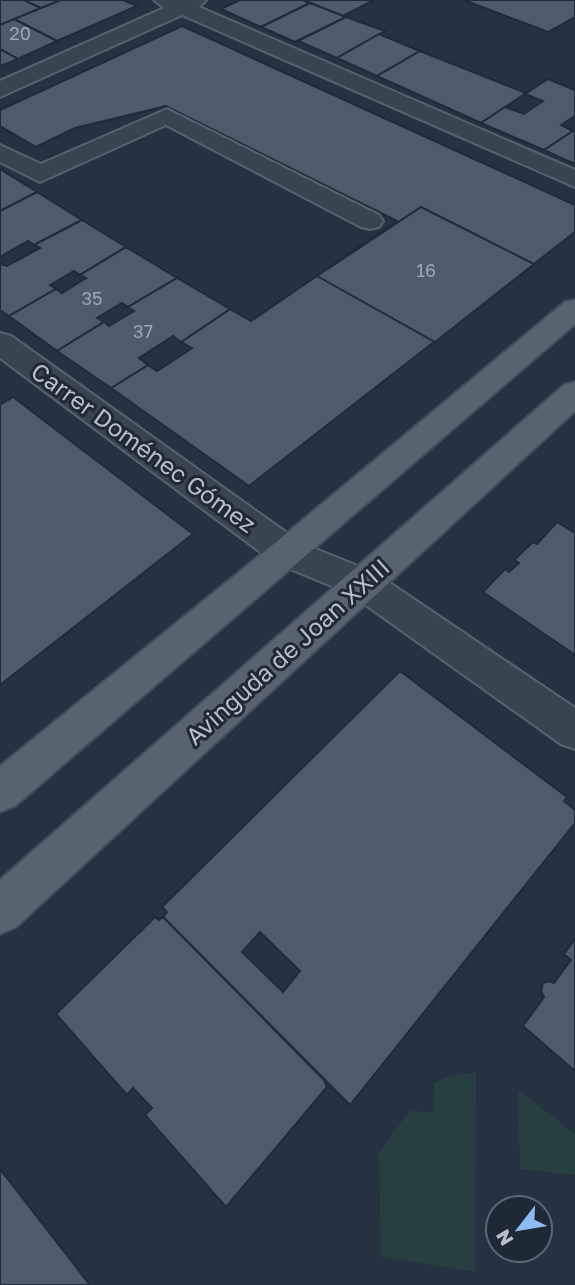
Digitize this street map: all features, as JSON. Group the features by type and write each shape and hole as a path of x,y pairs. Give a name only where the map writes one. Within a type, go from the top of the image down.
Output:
{"main road":[{"path":"0,792 288,553 575,309"},
{"name":"Avinguda de Joan XXIII","path":"0,911 575,393"}],"street":[{"path":"0,90 181,3 575,179"},
{"path":"0,152 40,174 167,116 370,221"},
{"name":"Carrer Doménec Gómez","path":"0,343 13,369 288,553 362,583 575,731"}],"green space":[{"path":"476,1072 475,1272 381,1257 379,1153 410,1110 433,1113 434,1083 452,1075"},
{"path":"518,1090 575,1134 575,1175 520,1169"}],"building":[{"path":"0,0 24,0 41,8 0,25"},
{"path":"24,0 61,0 41,8"},
{"path":"61,0 123,0 137,6 57,41 14,19"},
{"path":"240,0 303,0 310,3 261,27 221,9"},
{"path":"303,0 374,0 343,16"},
{"path":"464,0 575,0 575,17 548,32"},
{"path":"310,3 346,17 295,42 261,27"},
{"path":"346,17 385,31 337,58 298,41"},
{"path":"14,19 57,41 18,59 0,49 0,25"},
{"path":"182,26 575,205 575,232 249,486 111,388 148,365 157,371 192,348 181,342 230,309 251,321 397,221 166,106 75,128 36,147 0,126 0,110"},
{"path":"379,34 420,51 377,76 337,58"},
{"path":"0,49 18,59 0,66"},
{"path":"420,51 526,93 481,123 377,76"},
{"path":"548,79 575,90 575,116 561,125 573,131 544,150 481,123 505,107 524,114 543,101 525,94"},
{"path":"575,130 575,164 544,150 573,131"},
{"path":"0,169 37,192 0,211"},
{"path":"37,192 82,220 34,245 28,241 0,257 0,211"},
{"path":"421,207 534,264 435,342 317,276"},
{"path":"82,220 126,247 80,275 74,271 50,285 56,289 9,316 0,310 0,264 7,266 40,248 34,245"},
{"path":"126,247 177,278 128,307 122,303 97,318 104,322 57,351 9,316 56,289 62,293 86,278 80,275"},
{"path":"177,278 230,309 181,342 173,336 139,358 148,365 111,388 57,351 104,322 109,326 134,311 128,307"},
{"path":"13,397 193,534 0,685 0,405"},
{"path":"557,522 575,533 575,655 483,592 505,569 509,572 519,563 514,560 533,542 537,544"},
{"path":"400,671 567,797 564,801 575,810 575,823 350,1105 163,917 167,912 162,907","holes":["260,932 300,971 283,992 242,952"]},
{"path":"155,917 159,920 163,917 324,1080 327,1087 226,1207 145,1115 152,1108 133,1088 127,1095 56,1014"},
{"path":"575,939 575,1071 523,1026 544,997 541,991 543,983 554,983 571,960 564,954"},
{"path":"0,1169 90,1285 0,1285"}]}
